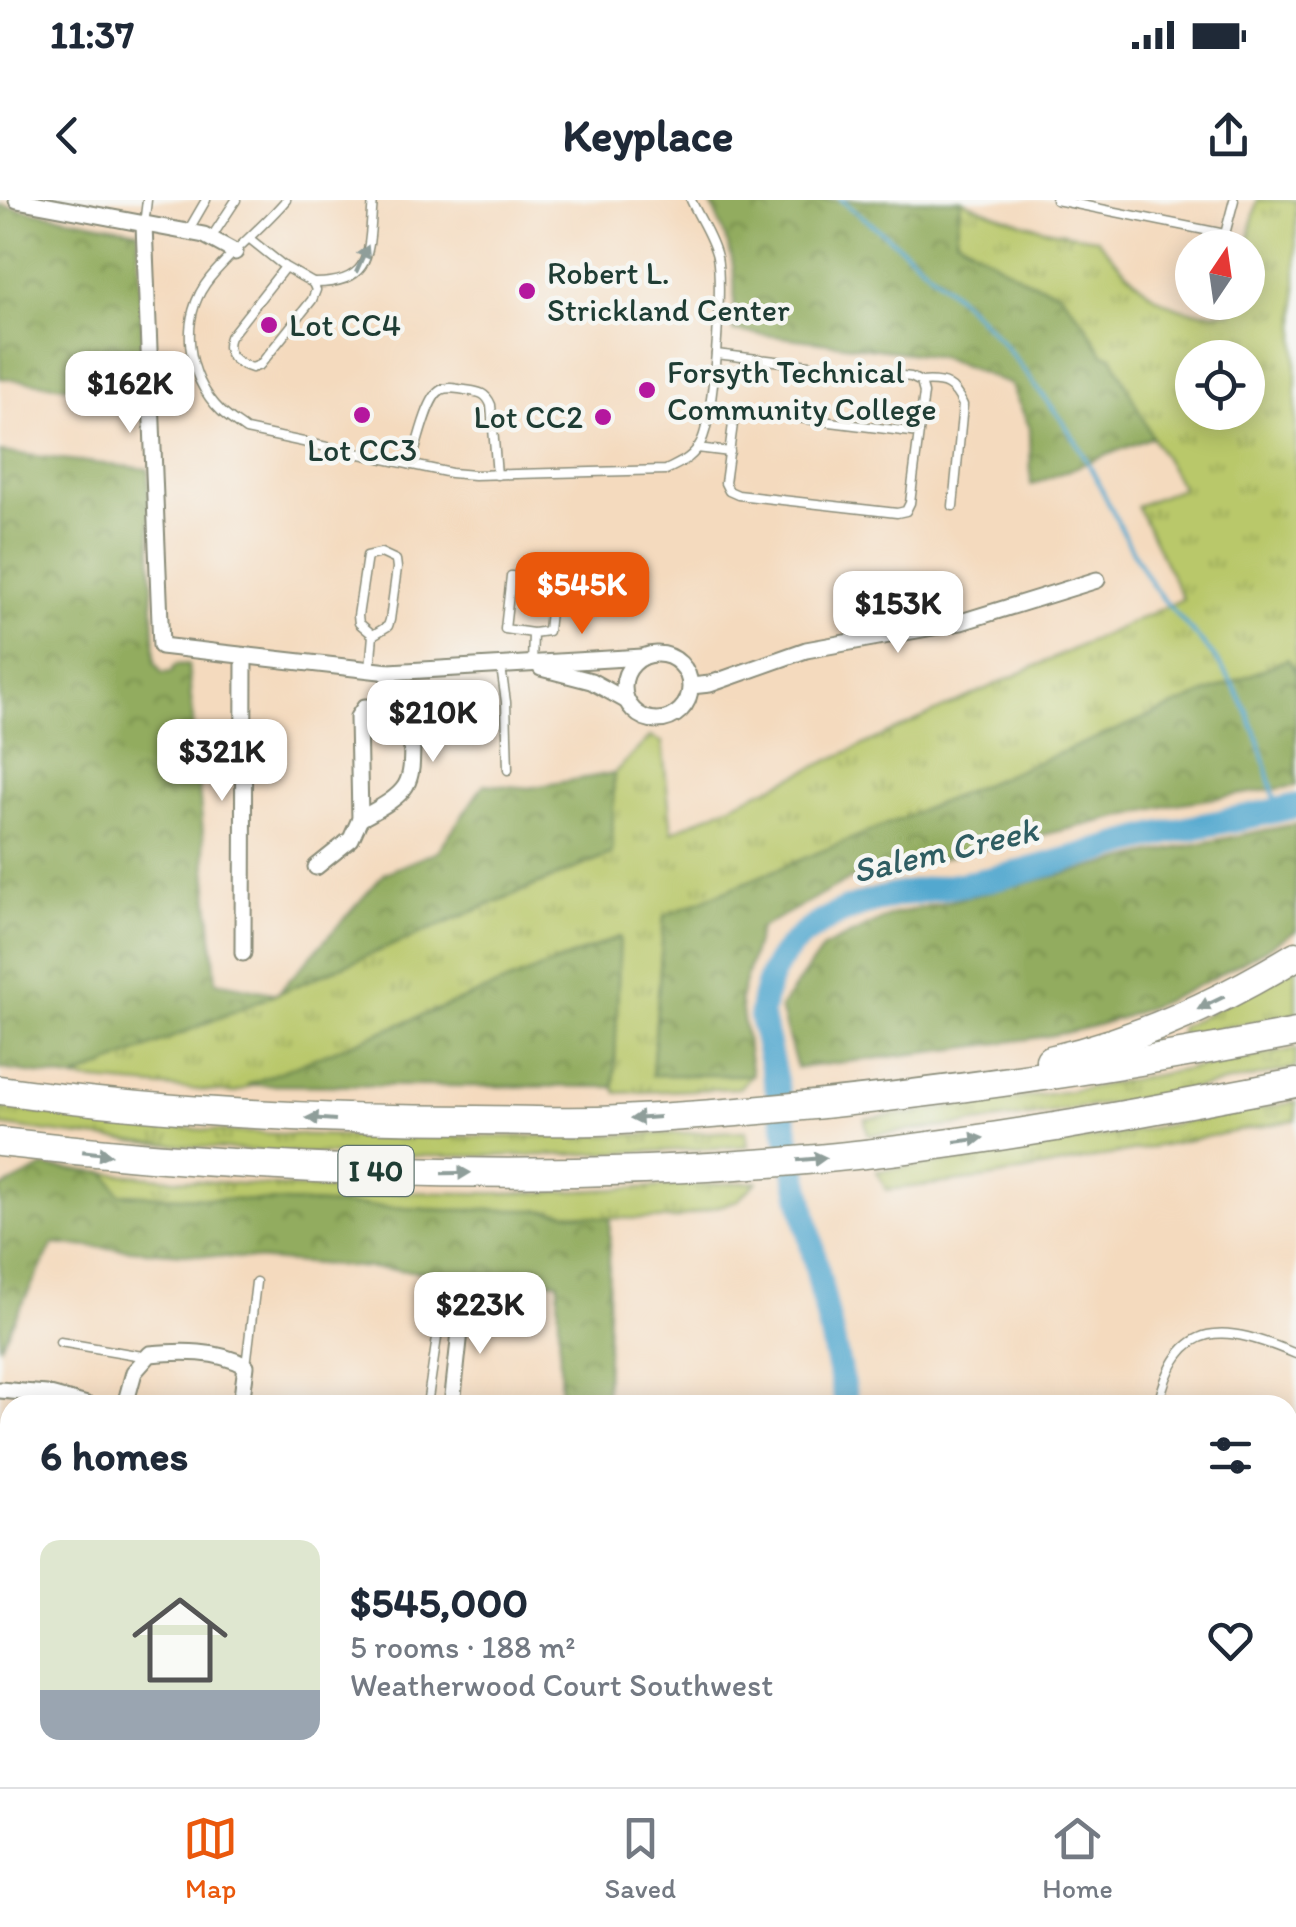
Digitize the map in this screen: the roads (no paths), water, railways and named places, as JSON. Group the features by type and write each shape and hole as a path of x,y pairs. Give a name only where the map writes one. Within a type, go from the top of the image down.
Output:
{"highway":[{"path":"860,1100 902,1083 1024,1066 1122,1041 1219,1000 1296,956"},
{"name":"I 40","path":"0,1090 337,1120 617,1120 860,1100 1076,1073 1296,1033"},
{"name":"I 40","path":"0,1142 162,1160 418,1173 671,1169 872,1153 1095,1121 1296,1083"}],"street":[{"path":"16,200 188,232 211,238 235,252"},
{"path":"144,225 161,646 389,672 532,666 591,681 627,701 643,717 665,719 684,707 691,686 683,666 675,659 654,654 542,662 532,666"},
{"path":"691,686 710,684 806,650 961,622 1097,580"},
{"path":"243,953 244,656"},
{"path":"627,701 624,691 628,670 644,657"},
{"path":"388,708 389,672"},
{"path":"316,867 351,839 360,819 358,717 364,707 408,712 412,721 411,781 402,792 360,819"},
{"path":"453,1395 464,1304"},
{"path":"128,1395 134,1372 148,1356 183,1351 234,1360 246,1366 242,1395"},
{"path":"0,1390 50,1395"}],"lane":[{"path":"144,225 147,200"},
{"path":"188,232 206,200"},
{"path":"211,238 236,200"},
{"path":"286,200 208,280 196,302 189,332 190,358 202,385 221,411 246,430 451,473 496,475 666,470 690,458 704,437 716,354 720,284 716,254 691,200"},
{"path":"250,239 285,267 313,282 336,283 352,278 363,264 368,246 373,200"},
{"path":"1056,200 1226,234 1234,200"},
{"path":"285,267 226,346 228,354 243,366 260,365 312,300 316,290 313,282"},
{"path":"716,354 946,382 957,390 963,405 953,506"},
{"path":"918,433 748,412 738,414 733,424 726,483 729,491 738,495 906,511 910,502 924,393 922,382"},
{"path":"411,465 431,403 445,388 487,396 496,475"},
{"path":"697,448 730,452"},
{"path":"381,553 396,560 397,568 388,626 373,634 359,623 358,616 367,556 381,553"},
{"path":"511,576 553,581 548,631 533,633 505,629 511,576"},
{"path":"532,666 533,633"},
{"path":"370,670 373,634"},
{"path":"502,667 508,770"},
{"path":"246,1366 256,1282"},
{"path":"428,1395 443,1297 458,1291 465,1294 464,1304"},
{"path":"1160,1395 1165,1374 1178,1354 1194,1340 1212,1333 1230,1332 1296,1354"},
{"path":"60,1342 148,1356"}],"waterway":[{"path":"841,200 967,306 1003,344 1055,411 1082,452 1151,583 1215,658 1238,693 1261,750 1277,810"},
{"name":"Salem Creek","path":"845,1395 761,1015 771,976 784,954 802,935 835,915 882,899 1005,876 1161,834 1296,806"}],"place":[{"name":"Robert L. Strickland Center","path":"527,291"},
{"name":"Lot CC4","path":"269,325"},
{"name":"Forsyth Technical Community College","path":"647,390"},
{"name":"Lot CC3","path":"362,415"},
{"name":"Lot CC2","path":"603,417"}]}
